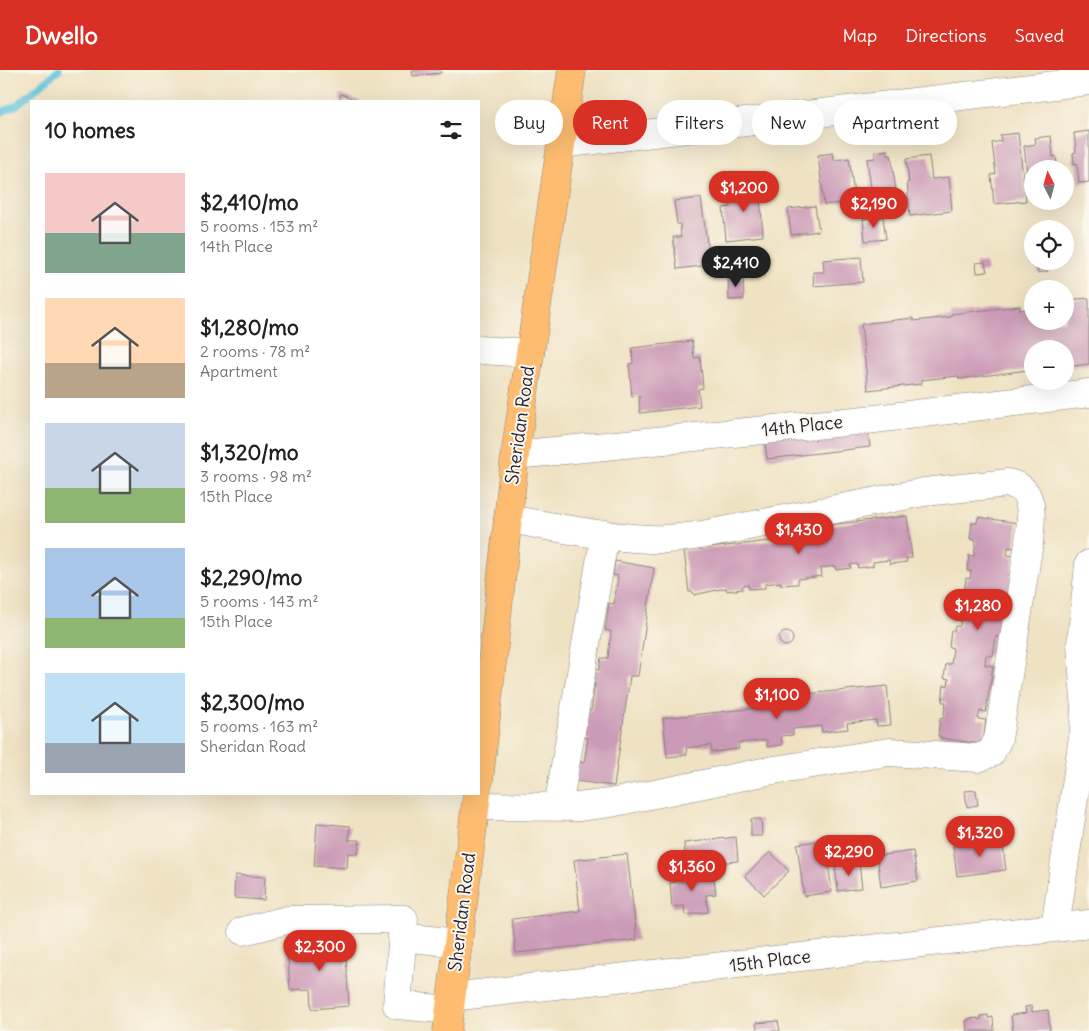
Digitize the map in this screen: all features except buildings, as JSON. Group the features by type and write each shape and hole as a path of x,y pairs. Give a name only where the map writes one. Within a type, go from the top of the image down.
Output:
{"main road":[{"name":"Sheridan Road","path":"563,131 572,70"},
{"name":"Sheridan Road","path":"480,767 515,455 561,145"},
{"name":"Sheridan Road","path":"449,1013 477,795"}],"street":[{"path":"563,144 1089,81"},
{"path":"480,350 530,353"},
{"name":"14th Place","path":"515,455 875,419 1089,393"},
{"path":"480,794 558,807 578,807 610,803 768,771 889,752 978,758 991,753 998,739 1029,543 1031,514 1028,501 1020,488 1008,483 924,492 678,538 650,539 508,520"},
{"path":"558,807 605,534"},
{"path":"1055,928 1078,845 1085,701 1081,644 1089,564"},
{"path":"243,931 287,920 404,919 402,937 458,943"},
{"name":"15th Place","path":"402,937 397,1006 449,1013 1089,924"}],"waterway":[{"path":"0,113 17,105 59,70"}]}
